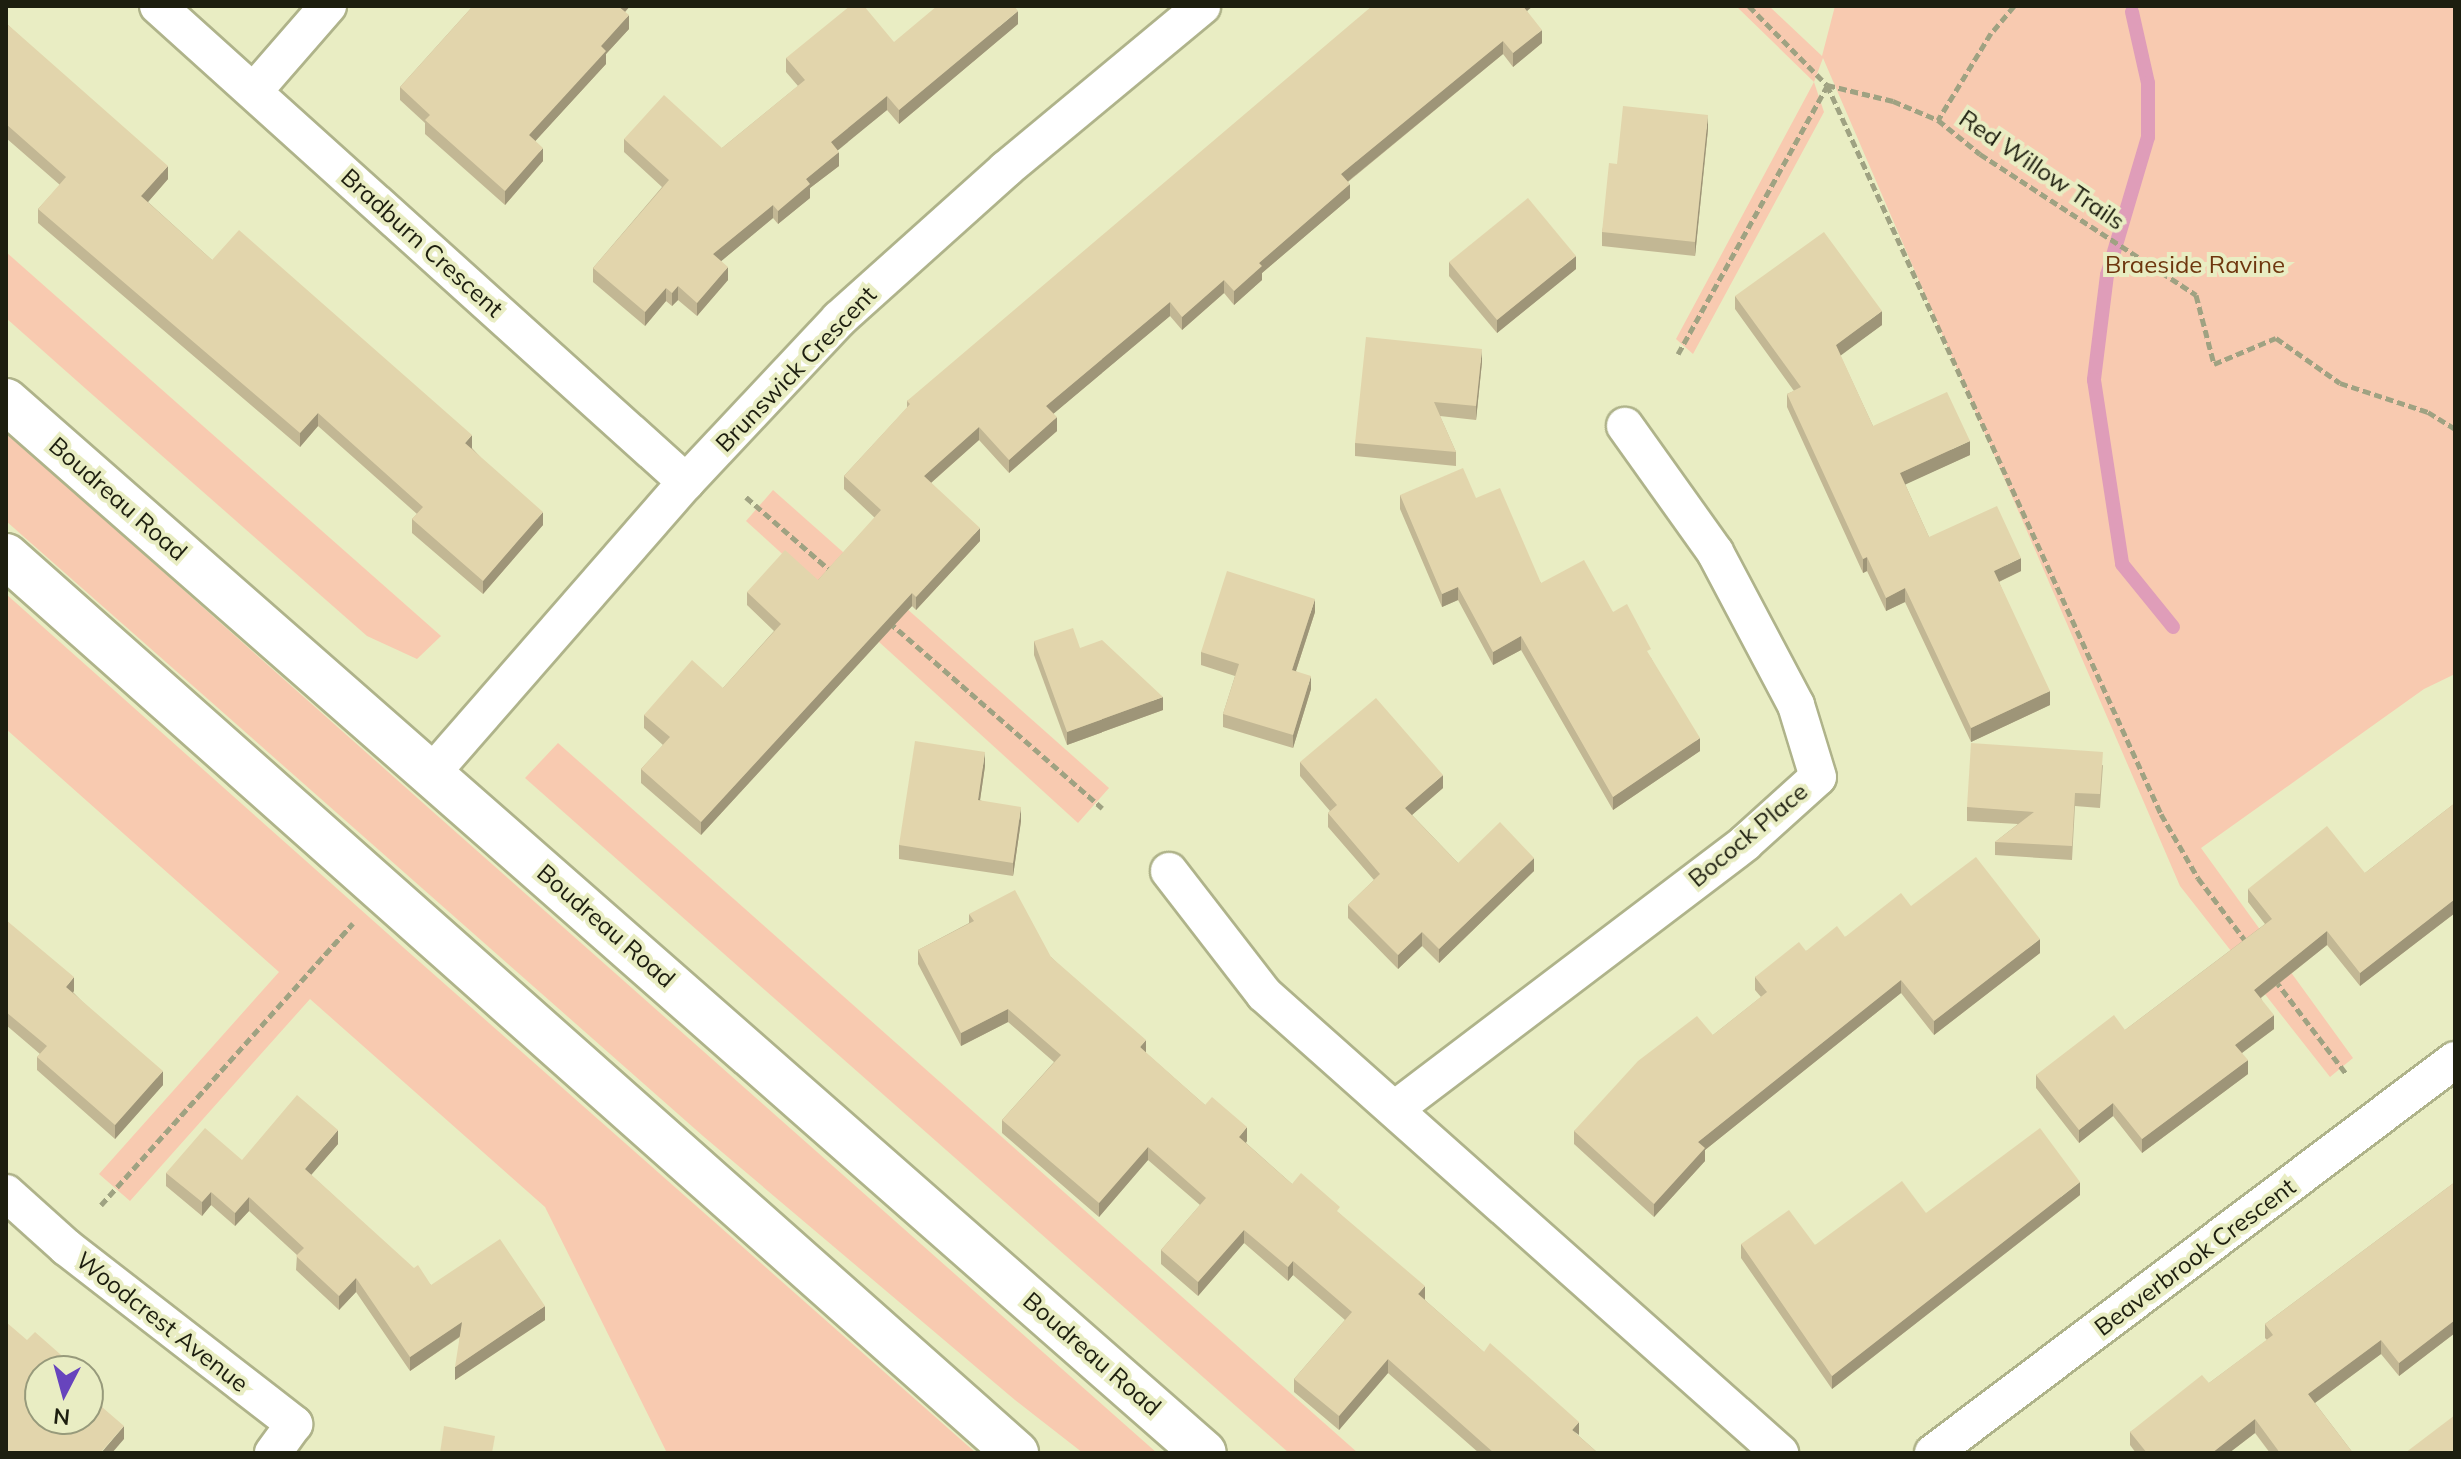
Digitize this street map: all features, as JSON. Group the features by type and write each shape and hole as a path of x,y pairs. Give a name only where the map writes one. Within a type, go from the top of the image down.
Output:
{"main road":[{"name":"Boudreau Road","path":"6,401 1204,1453"},
{"path":"6,556 1016,1453"}],"street":[{"name":"Bradburn Crescent","path":"158,6 686,482"},
{"path":"254,91 328,6"},
{"name":"Brunswick Crescent","path":"431,774 686,482 839,319 1006,169 1202,6"},
{"name":"Bocock Place","path":"1395,1109 1745,843 1818,777 1796,705 1715,552 1625,426"},
{"path":"1169,871 1264,994 1780,1453"},
{"name":"Beaverbrook Crescent","path":"1933,1453 2455,1060"},
{"name":"Woodcrest Avenue","path":"6,1193 66,1247 294,1424 273,1453"}],"path":[{"path":"1749,6 1827,85 2161,814 2198,878 2254,952"},
{"name":"Red Willow Trails","path":"2014,6 1991,33 1938,120 1980,154 2196,295 2214,364 2276,338 2340,383 2428,412 2455,429"},
{"path":"1827,85 1893,101 1938,120"},
{"path":"1678,354 1827,85"},
{"path":"746,497 841,580"},
{"path":"877,611 1102,808"},
{"path":"101,1205 341,936"},
{"path":"2272,976 2347,1075"}],"green space":[{"name":"Braeside Ravine","path":"1736,6 1769,6 1822,56 1835,6 2455,6 2455,674 2424,689 2201,848 2353,1058 2330,1077 2180,886 1823,58 1814,82"},
{"path":"1814,82 1824,112 1693,354 1676,339"},
{"path":"6,252 441,636 417,659 367,636 86,389 6,318"},
{"path":"6,432 1157,1453 1083,1453 1015,1400 703,1136 6,521"},
{"path":"773,490 1109,788 1078,823 746,521"},
{"path":"6,594 976,1453 667,1453 545,1207 310,999 130,1201 99,1174 279,972 6,729"},
{"path":"558,743 1358,1453 1289,1453 525,778"}],"building":[{"path":"473,6 618,6 629,15 601,46 606,51 529,135 543,148 505,191 425,120 430,115 400,87"},
{"path":"850,6 864,6 894,42 937,6 1014,6 1018,11 899,110 887,96 831,142 839,152 806,179 810,184 778,211 773,205 713,254 728,267 697,303 678,286 672,293 666,288 645,312 593,268 669,180 624,139 664,95 722,148 805,80 786,58"},
{"path":"1372,6 1523,6 1542,30 1513,53 1503,41 1341,174 1350,184 1259,263 1262,266 1234,291 1224,280 1182,317 1170,302 1046,406 1057,417 1009,460 979,427 924,476 980,528 916,597 912,593 701,822 641,769 670,737 644,715 692,660 723,688 781,624 747,592 785,550 818,580 881,510 844,476 910,404 907,401"},
{"path":"6,23 168,166 141,196 212,260 239,230 472,435 465,443 543,512 483,581 412,519 423,507 318,413 300,433 38,209 66,177 6,124"},
{"path":"1623,106 1708,115 1695,242 1602,232 1609,163 1617,164"},
{"path":"1528,198 1576,256 1497,320 1449,262"},
{"path":"1824,232 1882,311 1836,345 1873,426 1947,392 1970,441 1900,473 1929,537 1997,506 2021,558 1994,571 2050,691 1971,728 1905,588 1886,598 1867,557 1863,559 1787,394 1801,387 1735,296"},
{"path":"1366,337 1482,349 1476,406 1434,402 1456,452 1355,443"},
{"path":"1463,468 1476,498 1500,488 1541,583 1584,560 1613,612 1627,604 1651,649 1647,651 1700,738 1613,797 1521,636 1493,652 1458,587 1442,594 1400,495"},
{"path":"1227,571 1315,599 1292,670 1311,676 1293,735 1223,714 1239,664 1201,652"},
{"path":"1073,628 1080,648 1102,640 1163,697 1067,732 1034,641"},
{"path":"1376,698 1443,775 1405,808 1458,863 1500,822 1534,858 1439,949 1422,932 1398,955 1348,905 1380,874 1328,813 1337,805 1300,762"},
{"path":"915,741 985,752 978,800 1021,807 1013,863 899,845"},
{"path":"1971,743 2103,752 2100,794 2075,793 2072,846 1995,842 2034,812 1967,807"},
{"path":"2455,803 2455,899 2360,973 2327,931 2254,990 2274,1015 2235,1045 2248,1060 2142,1139 2113,1103 2079,1130 2036,1075 2114,1015 2125,1030 2272,919 2248,889 2327,826 2365,873"},
{"path":"1976,857 2040,939 1934,1021 1901,980 1698,1142 1705,1148 1654,1204 1574,1131 1638,1061 1697,1016 1713,1035 1767,992 1755,977 1799,942 1806,951 1837,926 1845,937 1901,893 1911,906"},
{"path":"1015,890 1051,957 1146,1040 1140,1047 1205,1105 1212,1097 1247,1127 1239,1137 1292,1184 1301,1173 1340,1207 1337,1211 1425,1286 1418,1294 1484,1352 1490,1343 1579,1422 1572,1430 1598,1453 1494,1453 1388,1359 1339,1416 1294,1379 1352,1312 1293,1261 1288,1267 1244,1230 1198,1282 1161,1250 1206,1198 1148,1147 1099,1203 1002,1120 1061,1055 1008,1009 961,1033 918,950 974,921 969,914"},
{"path":"6,920 74,977 66,987 163,1071 115,1125 37,1057 47,1046 6,1012"},
{"path":"297,1095 338,1130 305,1169 414,1268 418,1265 431,1285 500,1239 545,1306 455,1367 462,1322 410,1357 356,1278 339,1296 296,1256 304,1248 249,1197 235,1213 211,1192 202,1202 166,1173 205,1128 242,1160"},
{"path":"2040,1128 2080,1182 1832,1376 1741,1244 1789,1210 1815,1245 1902,1181 1926,1213"},
{"path":"2455,1182 2455,1320 2399,1363 2381,1340 2308,1394 2353,1453 2280,1453 2255,1419 2212,1453 2147,1453 2130,1432 2202,1375 2209,1383 2273,1335 2265,1324"},
{"path":"6,1322 27,1340 35,1332 61,1355 24,1355 24,1435 104,1435 104,1409 124,1426 102,1453 6,1452"},
{"path":"2455,1415 2455,1453 2405,1453"},
{"path":"444,1426 495,1436 492,1453 440,1453"}],"waterway":[{"path":"2132,12 2148,83 2148,137 2107,275 2094,380 2122,564 2173,627"}]}
